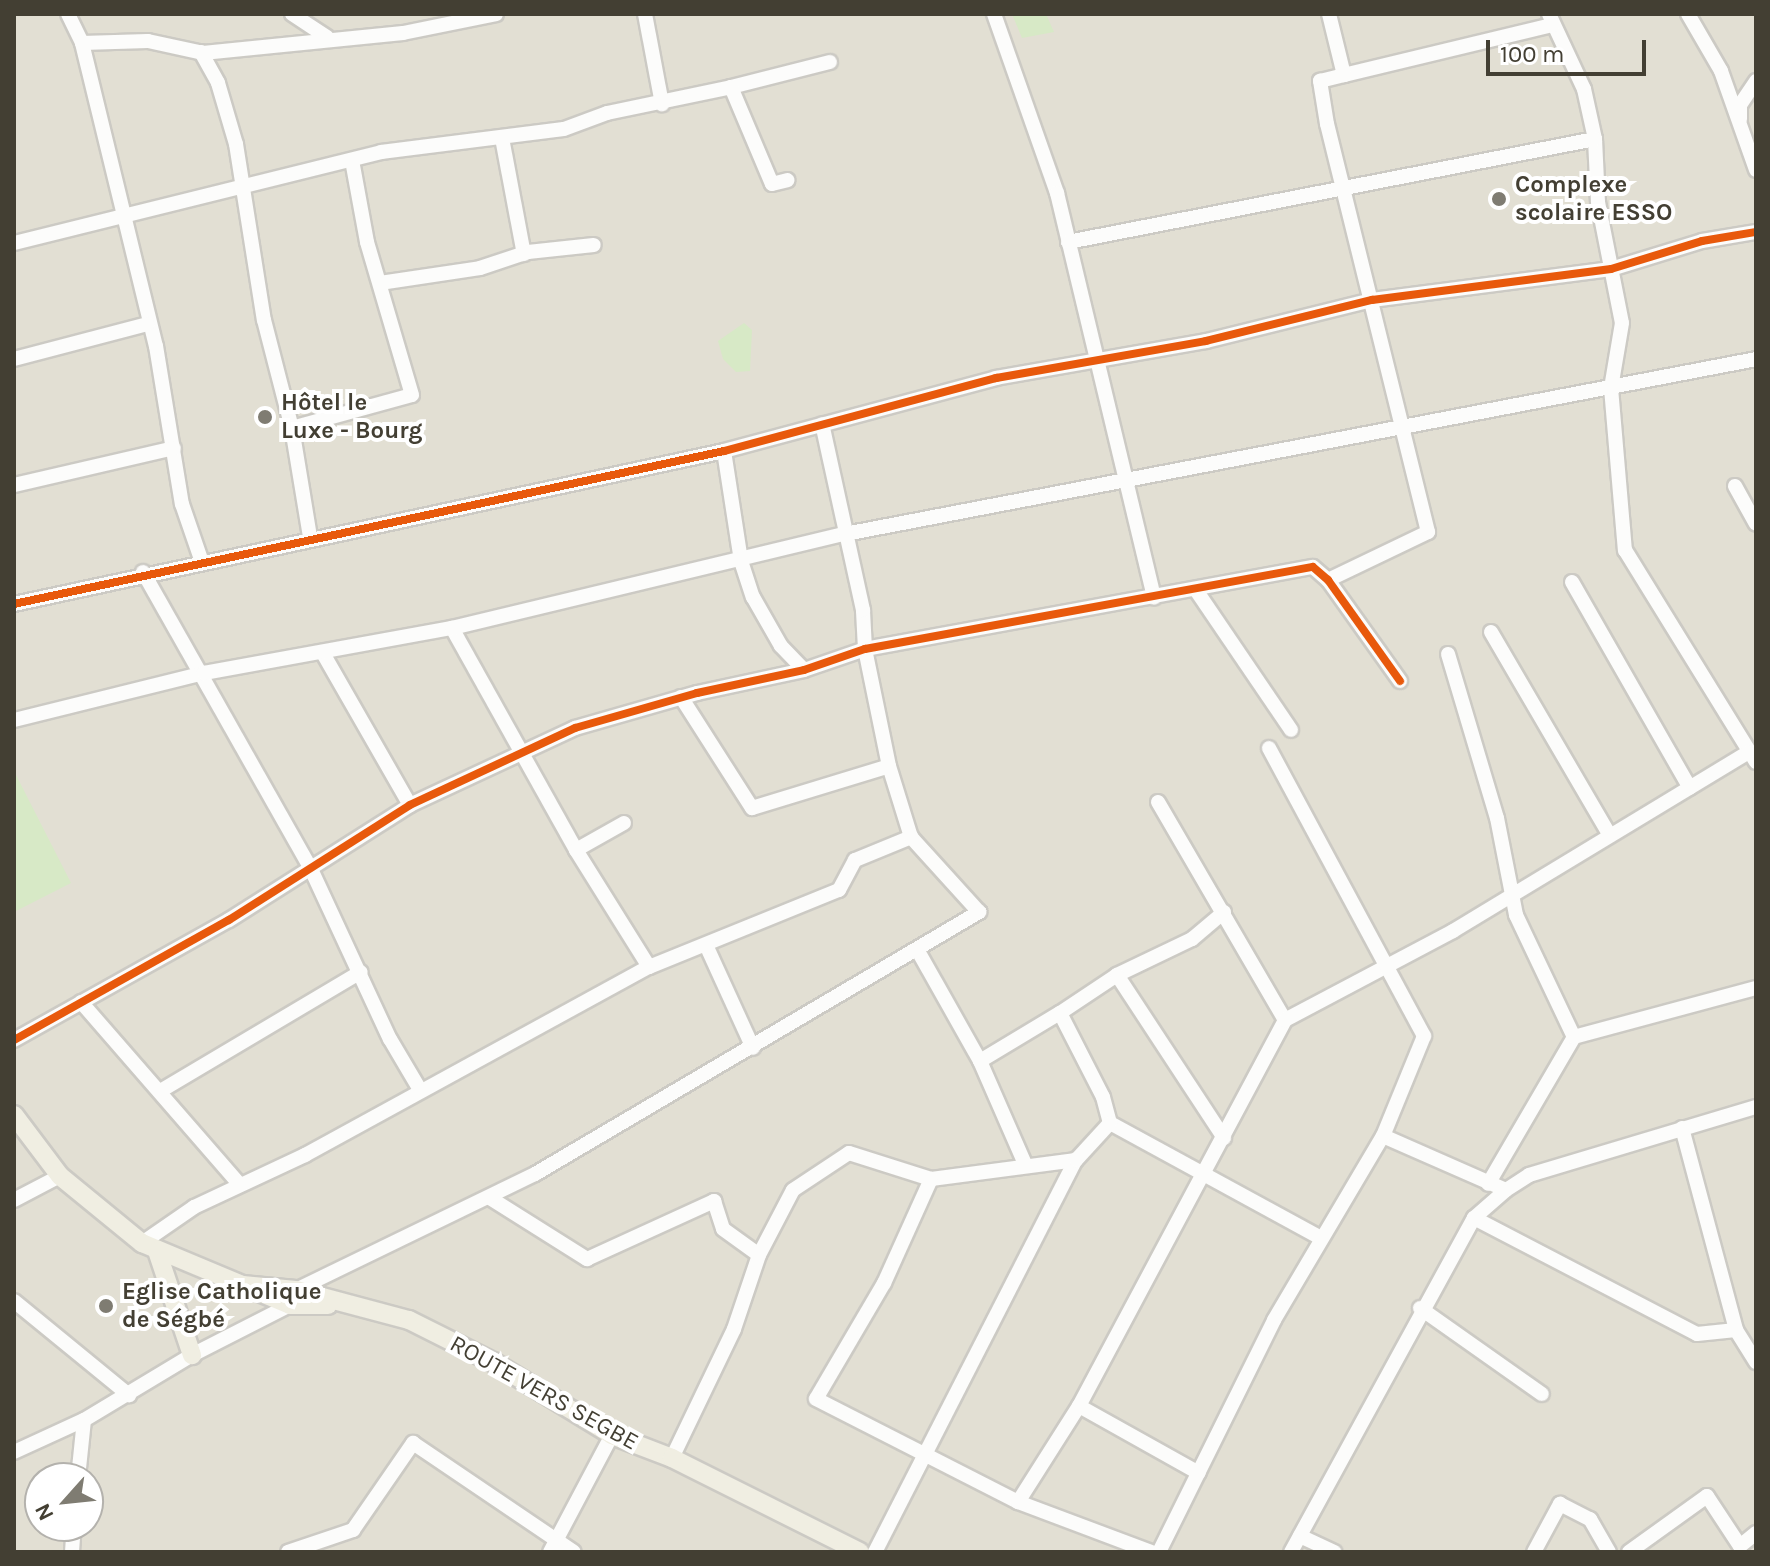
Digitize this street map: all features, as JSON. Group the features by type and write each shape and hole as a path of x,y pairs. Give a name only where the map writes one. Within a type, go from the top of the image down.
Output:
{"main road":[{"name":"ROUTE VERS SEGBE","path":"14,1115 60,1176 150,1247 232,1284 293,1298 355,1305 409,1320 493,1362 612,1435 672,1458 834,1545 860,1552"},
{"path":"150,1247 192,1355"}],"street":[{"path":"68,14 82,43 174,448 182,504 202,562"},
{"path":"292,14 327,37"},
{"path":"82,43 148,41 201,52 327,37 403,33 496,14"},
{"path":"645,14 662,104"},
{"path":"994,14 1057,193 1096,359 1113,409 1125,480 1154,598"},
{"path":"1329,14 1344,75"},
{"path":"1688,14 1721,71 1756,170"},
{"path":"1018,1502 1079,1406 1285,1020 1387,968 1514,895 1609,834 1752,757 1625,550 1611,388 1622,323 1598,202 1595,139 1584,89 1551,19 1320,81 1400,430 1428,532 1328,580"},
{"path":"201,52 229,116 264,320 292,428 310,537"},
{"path":"14,243 120,214 352,160 502,138 662,104 830,62"},
{"path":"1740,123 1740,105 1756,81"},
{"path":"731,87 772,184 788,180"},
{"path":"502,138 524,254"},
{"path":"1068,242 1342,186 1595,139"},
{"path":"292,428 412,395 380,283 352,160"},
{"path":"14,604 143,572 724,451 996,378 1206,341 1372,300 1611,269 1702,241 1756,232"},
{"path":"380,283 480,268 524,254 594,245"},
{"path":"14,359 147,324"},
{"path":"14,720 204,673 324,655 452,628 845,534 1400,430 1756,359"},
{"path":"14,1452 84,1420 293,1298 490,1198 753,1048 979,912 911,837 889,766 865,649 863,610 822,424"},
{"path":"14,485 174,448"},
{"path":"724,451 741,561 766,622 804,670"},
{"path":"1735,486 1756,524"},
{"path":"14,1040 410,805 521,750 681,697 804,670 865,649 1313,567 1328,580 1400,681"},
{"path":"143,572 204,673 310,867 390,1039 419,1088"},
{"path":"1572,582 1690,788"},
{"path":"1196,590 1291,730"},
{"path":"452,628 576,850 649,967"},
{"path":"1491,632 1609,834"},
{"path":"1448,654 1514,895 1516,915 1574,1037"},
{"path":"324,655 410,805"},
{"path":"681,697 752,808 889,766"},
{"path":"1159,1552 1321,1238 1383,1136 1424,1036 1269,748"},
{"path":"1158,802 1285,1020"},
{"path":"576,850 624,823"},
{"path":"150,1247 239,1184 305,1155 419,1088 649,967 839,890 855,860 911,837"},
{"path":"980,1061 1117,975 1192,939 1224,912"},
{"path":"706,945 753,1048"},
{"path":"918,951 980,1061 1025,1164"},
{"path":"162,1090 361,972"},
{"path":"1117,975 1224,1138"},
{"path":"1488,1184 1574,1037 1756,988 1756,978"},
{"path":"81,1002 162,1090 239,1184"},
{"path":"1060,1013 1103,1097 1110,1123 1206,1171 1321,1238"},
{"path":"1291,1552 1420,1308 1474,1218 1529,1175 1756,1107"},
{"path":"875,1552 1076,1160 1110,1123"},
{"path":"1682,1128 1736,1330 1756,1362"},
{"path":"1383,1136 1506,1190"},
{"path":"672,1458 734,1329 759,1255 793,1190 849,1153 931,1179 1025,1164 1076,1160"},
{"path":"14,1200 60,1176"},
{"path":"931,1179 884,1283 816,1399 1018,1502 1151,1552"},
{"path":"490,1198 587,1259 714,1201 723,1229 759,1255"},
{"path":"1474,1218 1697,1334 1736,1330"},
{"path":"15,1303 129,1395"},
{"path":"1420,1308 1542,1394"},
{"path":"1079,1406 1199,1473"},
{"path":"80,1462 84,1420"},
{"path":"554,1547 612,1435"},
{"path":"288,1552 353,1530 413,1443 554,1547 574,1552"},
{"path":"1629,1552 1707,1496 1740,1546 1756,1533"},
{"path":"1534,1552 1560,1504 1590,1519 1609,1552"},
{"path":"1300,1536 1334,1552"}],"shaded area":[{"path":"14,14 1756,14 1756,1552 14,1552"}],"green space":[{"path":"1012,14 1046,14 1054,32 1022,38"},
{"path":"744,323 752,330 750,371 736,372 723,359 718,341"},
{"path":"14,771 71,883 14,912"}],"cycle path":[{"path":"14,604 724,451 996,378 1206,341 1372,300 1611,269 1702,241 1756,232"},
{"path":"14,1040 229,920 410,805 575,728 697,693 804,670 865,649 1313,567 1328,580 1400,681"}],"place":[{"name":"Complexe scolaire ESSO","path":"1499,199"},
{"name":"Hôtel le Luxe - Bourg","path":"265,417"},
{"name":"Eglise Catholique de Ségbé","path":"106,1306"}]}
